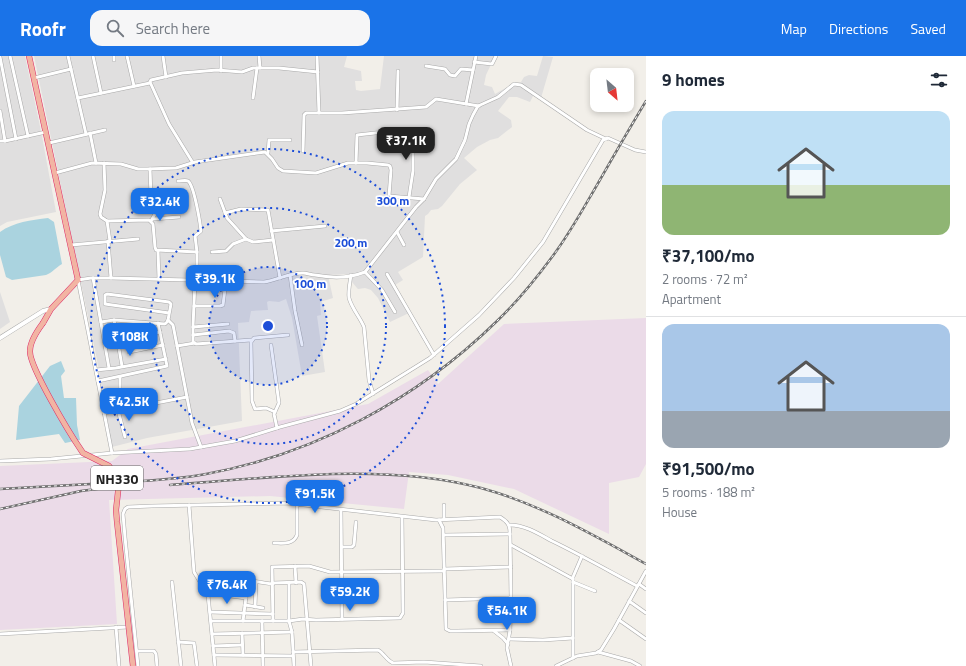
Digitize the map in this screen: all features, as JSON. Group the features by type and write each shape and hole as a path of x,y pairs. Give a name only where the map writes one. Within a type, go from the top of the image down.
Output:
{"highway":[{"path":"30,56 78,280"},
{"name":"NH330","path":"78,280 51,310 36,333 31,344 31,360 80,450 109,466 119,483 116,510 133,666"}],"street":[{"path":"10,56 28,136"},
{"path":"68,56 96,163"},
{"path":"93,56 101,93"},
{"path":"127,56 134,86"},
{"path":"163,56 166,77"},
{"path":"221,56 221,71"},
{"path":"253,98 259,68 258,56"},
{"path":"317,56 319,113"},
{"path":"466,104 476,56"},
{"path":"474,62 492,64 496,56"},
{"path":"0,57 16,139"},
{"path":"426,66 445,69 450,75 455,76 461,69 473,70"},
{"path":"78,98 150,83 150,80 182,74 221,71 242,72 259,68 279,68 318,72"},
{"path":"34,78 71,69"},
{"path":"397,110 398,71"},
{"path":"150,83 169,124 193,163"},
{"path":"112,453 78,280 111,278 226,281 244,283 264,282 304,273 316,276 335,277 365,272 424,199 436,179 456,159 465,140 473,115 479,106 498,97 514,84 521,85 587,130 635,150 646,152"},
{"path":"303,151 304,115 306,113 397,110 427,107 436,99 479,106"},
{"path":"0,111 5,141"},
{"path":"48,143 104,130"},
{"path":"0,141 46,132"},
{"path":"356,163 357,135 384,132"},
{"path":"384,141 410,139 413,141 413,171 409,197"},
{"path":"0,461 72,458 112,453 190,449 235,441 340,411 356,404 411,371 434,355 479,315 514,278 544,242 603,140 606,139"},
{"path":"290,140 269,140 268,153 278,168 283,171 316,173 340,165 356,163 390,166 391,176 389,194 391,196 424,199"},
{"path":"55,173 96,163 121,164 138,169 176,168 193,163 258,152 268,153"},
{"path":"104,163 105,190 100,214 101,217 107,221 152,220 179,217"},
{"path":"150,169 151,197 155,214 152,220 155,247 158,251 159,280"},
{"path":"178,181 188,181 194,194 202,231 196,235 198,252 193,327 193,341 195,344"},
{"path":"220,199 230,222 246,239 253,242 273,240"},
{"path":"225,212 241,209 266,209 280,278"},
{"path":"107,221 111,278"},
{"path":"271,231 325,226"},
{"path":"397,232 404,245"},
{"path":"70,245 138,238"},
{"path":"212,252 226,251 233,244 246,239"},
{"path":"158,251 198,252"},
{"path":"365,272 382,290 395,312"},
{"path":"387,274 434,355"},
{"path":"290,275 302,345"},
{"path":"351,275 349,296 364,327 369,380 373,394"},
{"path":"93,278 108,368"},
{"path":"194,306 222,306 224,303 226,281"},
{"path":"101,322 114,320 166,324 168,320 169,313 170,304 169,302 107,294 105,295 105,304 169,313"},
{"path":"0,338 43,311 51,310"},
{"path":"114,320 122,366"},
{"path":"168,320 173,325 193,427 201,447"},
{"path":"98,381 166,367 166,359 158,323"},
{"path":"193,327 228,324"},
{"path":"193,335 229,331 234,333 234,341"},
{"path":"117,340 160,332"},
{"path":"177,346 251,340 254,338 288,335"},
{"path":"251,340 253,408 255,410 268,409 274,412"},
{"path":"129,352 163,345"},
{"path":"271,345 279,403 274,412 277,428"},
{"path":"96,370 166,359"},
{"path":"120,377 119,410 125,437"},
{"path":"104,413 187,397"},
{"path":"138,666 124,537 124,509 128,507 286,503 439,520 500,517 506,520 510,525 511,545 511,598 508,644 510,666"},
{"path":"189,505 194,572 207,593 215,666"},
{"path":"274,543 291,542 295,540 297,535 297,505"},
{"path":"444,505 444,519"},
{"path":"341,510 342,619"},
{"path":"211,621 289,621 307,619 395,618 402,616 402,517"},
{"path":"439,520 443,528 444,535 444,600 446,629 494,631 510,630"},
{"path":"342,547 352,547 354,545 356,522"},
{"path":"510,525 517,525 527,529 646,589"},
{"path":"444,535 510,534"},
{"path":"511,545 573,581 595,591"},
{"path":"573,658 573,581 574,573 582,556"},
{"path":"295,566 296,582"},
{"path":"273,621 272,567 309,566 330,572 402,572 511,567"},
{"path":"598,652 606,644 646,571"},
{"path":"200,581 204,577 218,577 273,584 296,582 301,582 304,584 311,666"},
{"path":"243,621 248,581"},
{"path":"172,582 181,666"},
{"path":"255,607 256,582"},
{"path":"289,583 289,621 292,632 294,666"},
{"path":"207,593 246,598"},
{"path":"444,600 511,598"},
{"path":"629,602 646,613"},
{"path":"245,605 263,608"},
{"path":"210,612 273,614"},
{"path":"619,620 646,639"},
{"path":"262,621 262,666"},
{"path":"0,634 134,626"},
{"path":"116,627 119,666"},
{"path":"494,631 508,644"},
{"path":"212,634 292,632"},
{"path":"242,633 242,655"},
{"path":"509,639 543,640 573,638"},
{"path":"178,642 194,643 197,666"},
{"path":"213,646 242,645"},
{"path":"214,655 263,656 310,652 378,650 382,652 388,661 393,663 424,662 481,666"},
{"path":"137,651 154,651 156,654 157,666"},
{"path":"556,666 584,654 598,652 631,661 640,666"},
{"path":"385,666 388,661"}],"shaded area":[{"path":"0,56 25,56 56,212 7,222 0,226"},
{"path":"34,56 347,56 344,67 361,71 362,81 355,81 356,90 361,91 380,89 384,56 495,56 486,75 484,85 492,87 495,94 511,85 521,82 524,77 529,75 537,76 543,56 553,57 541,98 533,96 530,102 517,97 509,97 498,111 511,120 512,127 498,138 490,140 477,147 464,158 477,170 460,184 442,206 438,209 431,210 425,216 423,257 398,272 403,280 395,285 409,313 390,322 378,298 371,290 365,288 358,289 352,282 353,274 328,275 333,298 320,302 321,315 317,316 325,372 302,376 292,318 286,299 279,302 269,301 267,302 268,310 251,311 249,322 238,323 242,421 147,438 112,447 97,360"},
{"path":"0,292 10,322 0,329"},
{"path":"646,318 646,464 639,477 609,483 609,534 514,489 448,475 409,472 404,509 270,496 109,500 117,624 0,630 0,466 112,461 128,449 368,404 428,370 438,384 504,324"}],"water":[{"path":"48,218 54,222 62,264 46,275 12,280 6,277 0,255 0,232 17,224"},
{"path":"61,361 65,371 61,376 64,398 76,398 77,425 80,440 65,443 59,434 16,440 19,406 50,366"}],"railway":[{"path":"0,489 170,479 206,474 247,465 286,453 325,437 398,399 433,375 465,350 496,322 518,299 558,249 570,231 646,101"},
{"path":"170,485 326,474 366,474 444,480 481,488 545,511 646,564"},
{"path":"0,509 81,491 104,488"}]}
